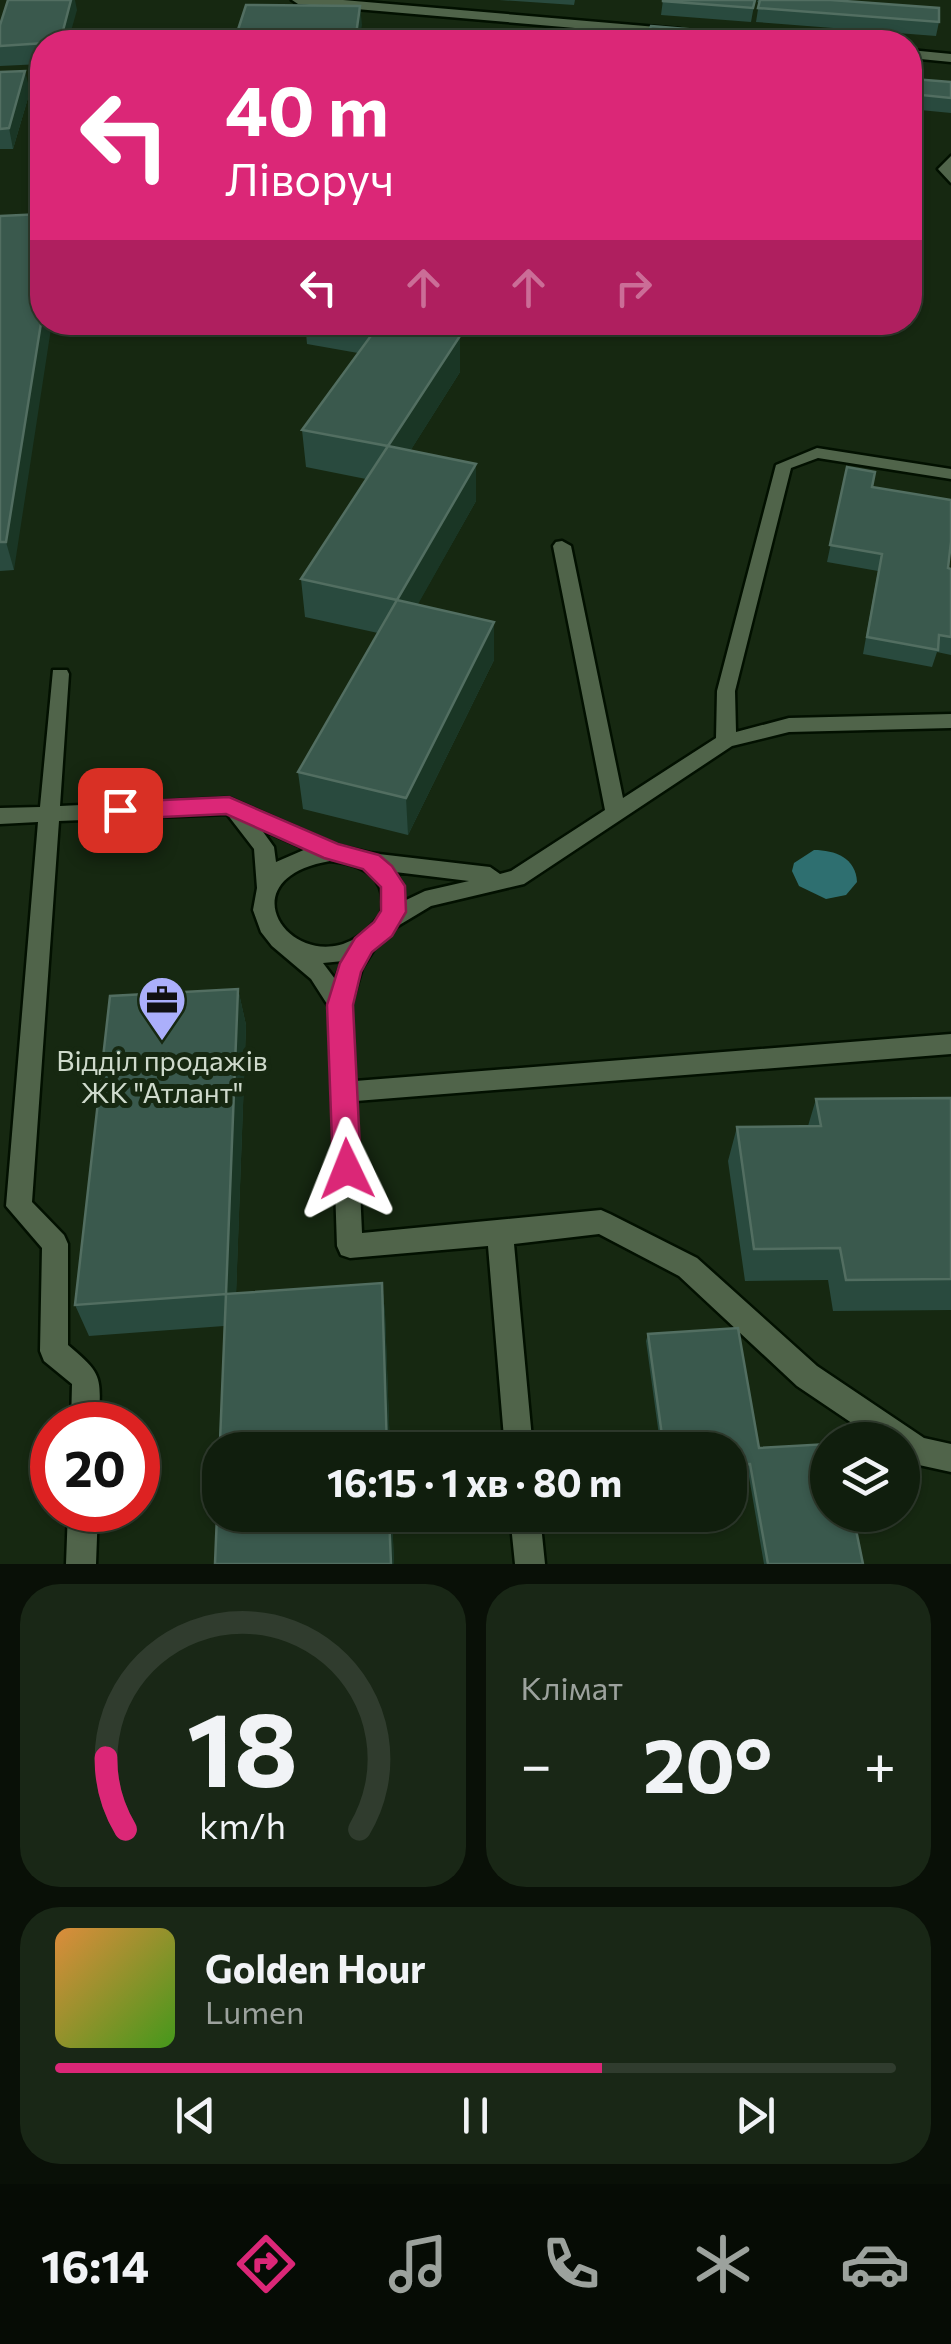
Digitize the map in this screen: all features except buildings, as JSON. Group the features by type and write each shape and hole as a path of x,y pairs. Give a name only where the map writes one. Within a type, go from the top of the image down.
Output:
{"street":[{"path":"298,0 636,30"},
{"path":"922,55 951,58"}],"lane":[{"path":"951,160 944,169 951,179"},
{"path":"726,741 726,691 784,465 817,453 951,474"},
{"path":"562,546 616,812"},
{"path":"60,674 19,1206 55,1244 54,1351 86,1378 85,1402"},
{"path":"876,1422 808,1376 688,1267 601,1222 350,1246 340,1005 348,971 364,945 389,921 426,900 468,886 517,878 726,741 789,725 951,721"},
{"path":"0,816 229,806 333,852 370,861 517,878"},
{"path":"229,806 249,824 264,847 268,888 264,904 266,920 274,935 319,973 340,1005"},
{"path":"268,888 278,873 294,862 333,852"},
{"path":"370,861 393,886 395,903 389,921"},
{"path":"289,946 330,954 364,945"},
{"path":"344,1092 951,1044"},
{"path":"500,1233 518,1432"},
{"path":"920,1451 951,1458"},
{"path":"82,1564 83,1532"},
{"path":"527,1532 530,1564"}],"water":[{"path":"814,850 837,854 853,867 857,882 846,895 826,899 799,886 792,871 794,863"}],"place":[{"name":"Відділ продажів ЖК \"Атлант\"","path":"162,1042"}],"route":[{"path":"120,810 229,806 333,852 370,861 393,886 395,903 389,921 364,945 348,971 340,1005 347,1169"}]}
